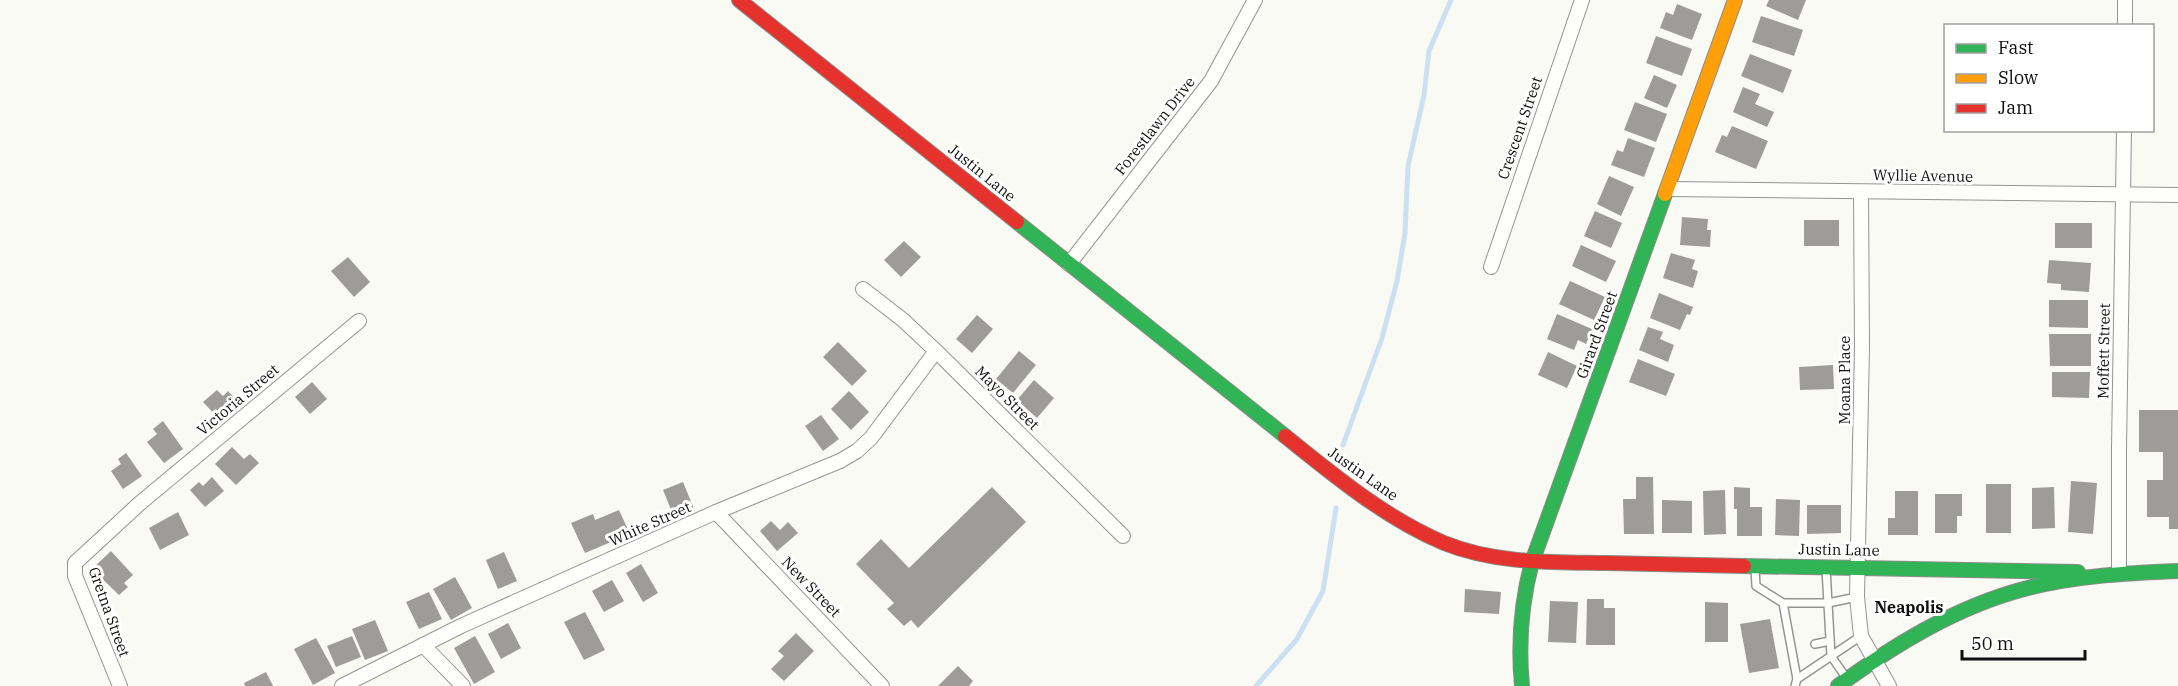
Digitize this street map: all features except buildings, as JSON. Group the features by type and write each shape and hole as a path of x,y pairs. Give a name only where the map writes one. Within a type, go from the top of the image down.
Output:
{"main road":[{"name":"Justin Lane","path":"739,0 1350,488 1380,508 1434,538 1459,548 1532,562 2120,573"},
{"name":"Girard Street","path":"1522,686 1521,610 1532,562 1735,0"},
{"path":"1842,682 1920,634 1957,615 2007,595 2049,583 2120,573 2178,571"}],"street":[{"name":"Forestlawn Drive","path":"1070,264 1211,81 1255,0"},
{"name":"Crescent Street","path":"1491,267 1582,0"},
{"path":"2125,0 2125,24"},
{"name":"Moffett Street","path":"2120,573 2119,448 2124,132"},
{"name":"Wyllie Avenue","path":"1667,189 2178,195"},
{"name":"Moana Place","path":"1860,192 1862,347 1857,597 1861,636"},
{"name":"Mayo Street","path":"863,289 903,320 936,351 1123,536"},
{"name":"Victoria Street","path":"139,504 358,321"},
{"name":"White Street","path":"342,686 461,626 716,512 840,461 857,451 871,438 936,351"},
{"name":"Gretna Street","path":"120,686 75,576 75,563 139,504"},
{"name":"New Street","path":"716,512 882,686"},
{"path":"1861,636 1888,686"},
{"path":"423,645 463,686"}],"lane":[{"path":"1755,565 1756,586 1784,603 1828,603 1857,597"},
{"path":"1826,567 1830,656 1842,682"},
{"path":"1784,603 1795,647 1796,682"},
{"path":"1796,682 1861,636"},
{"path":"1815,644 1830,641"}],"waterway":[{"path":"1343,445 1382,338 1397,281 1405,233 1408,166 1424,95 1429,51 1451,0"},
{"path":"1256,686 1297,639 1323,591 1336,508"}],"traffic: fast":[{"path":"1522,686 1521,624 1532,562 1665,194"},
{"path":"1017,222 1285,436"},
{"path":"1744,566 2078,572"},
{"path":"1838,686 1881,656 1926,629 1999,597 2024,589 2081,578 2178,571"}],"traffic: slow":[{"path":"1665,194 1735,0"}],"traffic: jam":[{"path":"739,0 1017,222"},
{"path":"1285,436 1381,509 1422,533 1464,550 1504,558 1545,562 1744,566"}],"district":[{"name":"Neapolis","path":"1909,607"}]}
